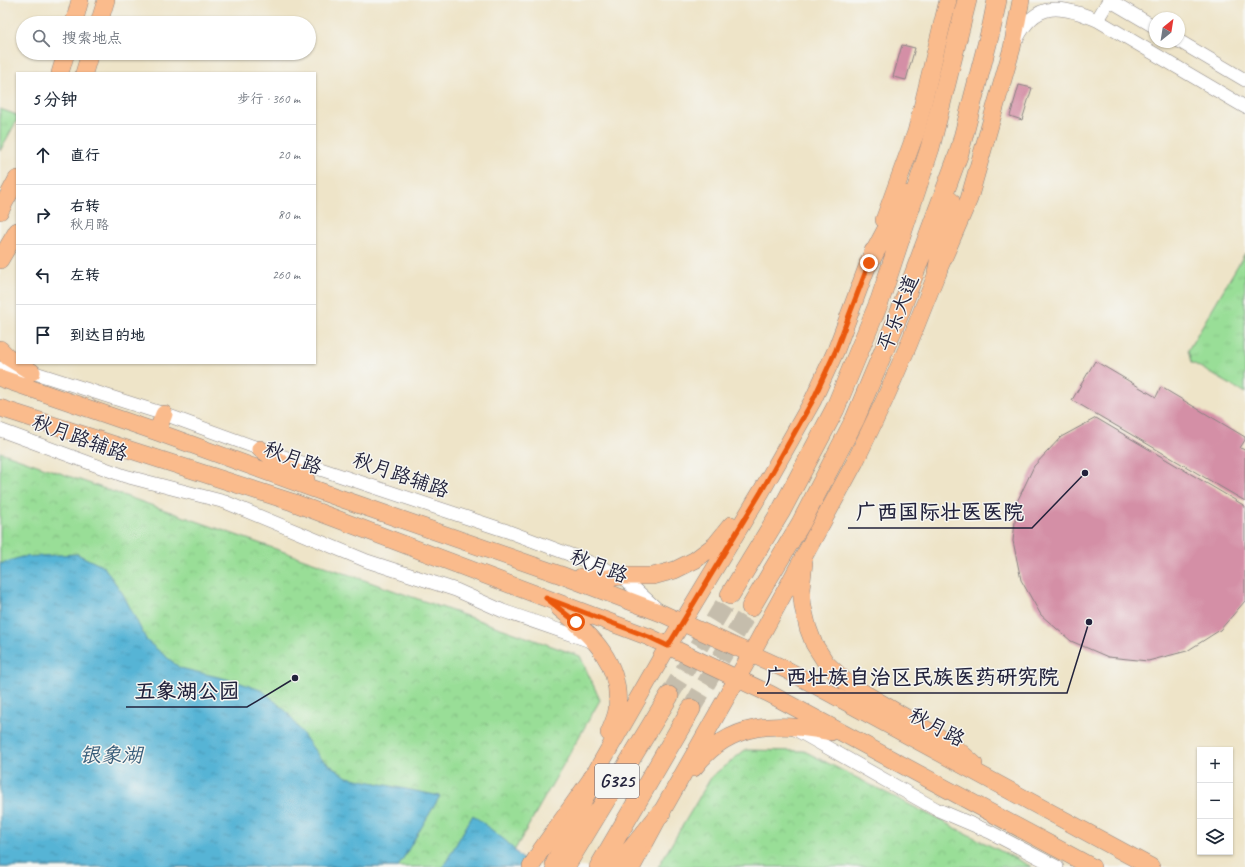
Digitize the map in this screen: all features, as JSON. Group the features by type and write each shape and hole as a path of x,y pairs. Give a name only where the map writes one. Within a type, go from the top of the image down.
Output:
{"highway":[{"name":"平乐大道","path":"730,595 781,511 835,409 880,300 930,148 968,0"},
{"name":"平乐大道","path":"751,607 801,523 855,419 900,312 959,153 992,25 996,0"},
{"path":"869,263 930,148"},
{"path":"937,272 959,153"},
{"name":"G325","path":"565,867 669,696"},
{"path":"599,867 691,709"},
{"path":"554,867 594,775"},
{"path":"616,867 660,812"}],"main road":[{"path":"76,16 80,0"},
{"path":"101,16 106,0"},
{"path":"531,867 541,850 594,775 682,622 761,492 813,400 836,350 916,132 948,0"},
{"path":"632,867 660,812 751,654 855,462 884,401 969,198 1012,48 1021,0"},
{"path":"60,72 64,60"},
{"path":"84,72 88,60"},
{"path":"0,211 16,181"},
{"path":"0,260 16,233"},
{"path":"0,349 16,362"},
{"path":"19,364 32,372"},
{"name":"秋月路","path":"0,378 561,575 661,613 787,670 1151,867"},
{"name":"秋月路","path":"0,408 292,502 649,637 770,694 1092,867"},
{"path":"157,432 164,414"},
{"path":"260,449 328,494"},
{"path":"561,575 603,578 621,576 653,576 675,570 695,560 714,544 761,492"},
{"path":"804,555 801,589 803,607 814,644 826,662 847,683 951,744 997,784"},
{"path":"546,598 576,622 597,643 608,661 614,675 617,687 617,711 594,775"},
{"path":"660,812 704,754 725,738 744,731 788,725 848,736"}],"street":[{"path":"1097,20 1109,0 1149,23"},
{"path":"1012,48 1022,29 1028,21 1038,13 1050,9 1062,8 1076,11 1097,20 1245,107"},
{"path":"1185,44 1245,80"},
{"path":"1227,69 1245,70"},
{"name":"秋月路辅路","path":"0,368 32,372 164,414 260,449 507,531 579,558 621,576 661,613"},
{"name":"秋月路辅路","path":"0,430 125,476 225,502 367,561 456,590 503,612 597,643"},
{"path":"788,725 936,809 990,832 1057,867"}],"green space":[{"path":"0,109 16,115 16,122 0,151"},
{"path":"1245,253 1245,393 1191,362 1188,350"},
{"path":"0,452 580,656 600,700 505,867 0,867"},
{"path":"745,750 804,751 1032,867 658,867 712,776"}],"water":[{"name":"银象湖","path":"77,554 104,567 123,594 147,641 180,668 235,681 263,691 287,712 320,758 347,777 440,796 398,867 0,867 0,564 21,557"},
{"path":"473,815 507,842 530,867 443,867"}],"building":[{"path":"902,45 915,48 906,80 893,77"},
{"path":"1019,85 1032,88 1022,120 1010,116"},
{"path":"1095,361 1156,397 1161,387 1245,437 1245,440 1240,448 1245,450 1245,501 1072,400"},
{"path":"1096,418 1245,506 1245,601 1220,630 1187,651 1148,661 1108,657 1071,641 1041,615 1021,580 1013,541 1017,502 1034,466 1061,437"}],"tunnel":[{"path":"669,696 730,595"},
{"path":"691,709 751,607"}],"place":[{"name":"广西国际壮医医院","path":"1085,473"},
{"name":"广西壮族自治区民族医药研究院","path":"1089,622"},
{"name":"五象湖公园","path":"295,678"}],"route":[{"path":"576,622 546,598 649,637 668,646 761,492 813,400 836,350 869,263"}]}
